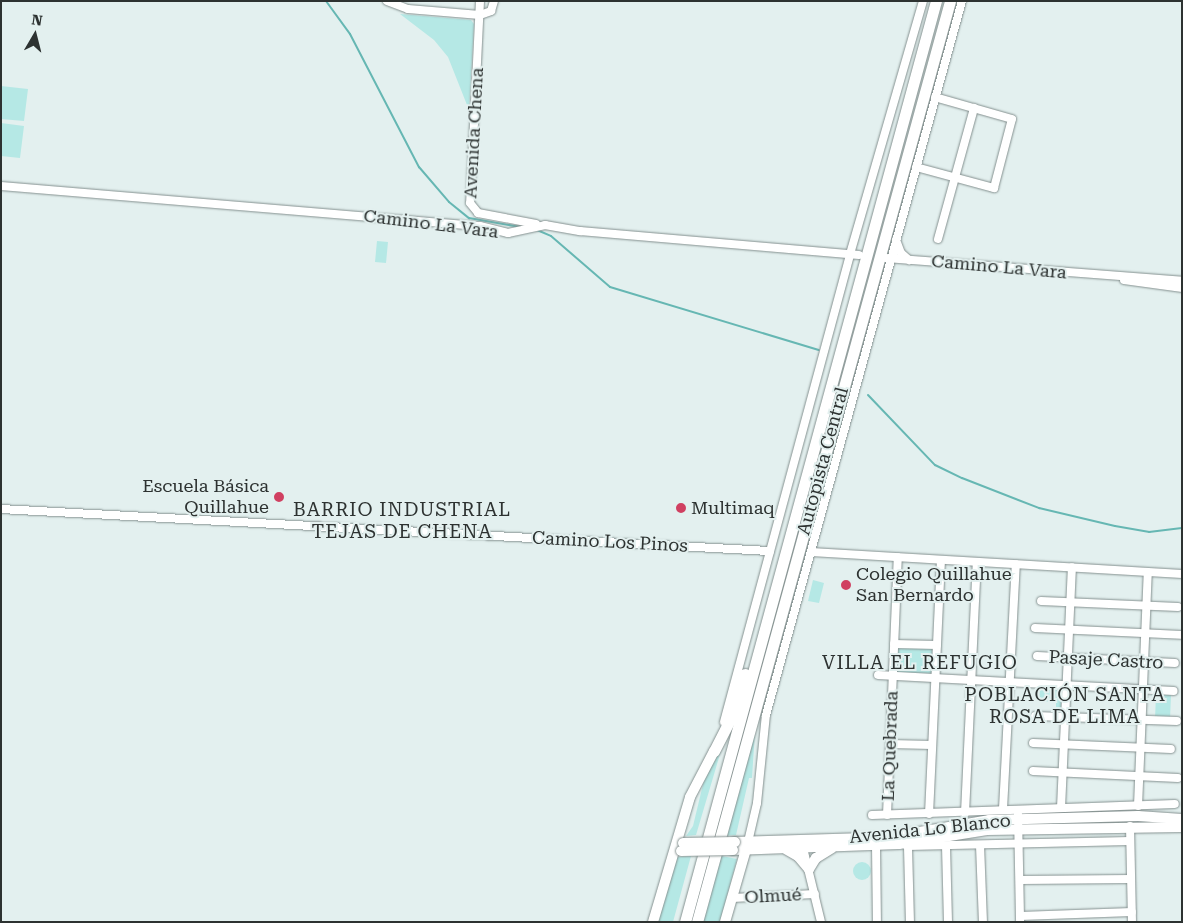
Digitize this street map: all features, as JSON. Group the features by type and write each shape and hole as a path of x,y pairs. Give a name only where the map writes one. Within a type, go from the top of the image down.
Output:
{"highway":[{"name":"Autopista Central","path":"685,922 936,1"},
{"name":"Autopista Central","path":"697,922 950,1"},
{"path":"714,751 732,716 756,636 771,605"}],"main road":[{"path":"653,922 679,847 690,797 714,751"},
{"name":"Avenida Lo Blanco","path":"679,847 800,844 901,836 969,822 1018,819 1138,816 1182,819"},
{"name":"Avenida Lo Blanco","path":"747,846 783,849 800,844 834,847 904,845 1018,819 1130,826 1182,827"},
{"path":"725,922 747,846"},
{"path":"783,849 798,856 809,870 816,858 834,847"}],"street":[{"path":"387,1 408,9 480,15 491,10 494,1"},
{"path":"480,1 480,15"},
{"path":"714,751 850,254 923,1"},
{"path":"747,846 757,803 763,726 888,258 896,239 962,1"},
{"name":"Avenida Chena","path":"480,15 470,206 478,213 537,225"},
{"path":"916,167 994,188 1012,119 935,98"},
{"path":"938,240 974,108"},
{"name":"Camino La Vara","path":"1,186 517,231 537,225 859,255"},
{"path":"896,239 901,253 909,260"},
{"name":"Camino La Vara","path":"888,258 1182,281"},
{"name":"Camino La Vara","path":"1112,276 1134,283 1182,288"},
{"name":"Camino Los Pinos","path":"1,508 770,551"},
{"path":"810,552 1182,574"},
{"name":"La Quebrada","path":"887,815 898,557"},
{"path":"929,814 941,560"},
{"path":"964,813 977,562"},
{"path":"1002,809 1016,564"},
{"path":"1061,808 1072,568"},
{"path":"1138,806 1148,572"},
{"path":"1041,601 1178,607"},
{"path":"1035,628 1181,635"},
{"path":"894,644 937,645"},
{"name":"Pasaje Castro","path":"1037,656 1175,663"},
{"path":"878,675 1174,691"},
{"path":"1035,716 1176,722"},
{"path":"1033,743 1172,749"},
{"path":"890,744 932,745"},
{"path":"1033,771 1178,778"},
{"name":"Avenida Lo Blanco","path":"872,815 964,813 1002,809 1018,819 1061,808 1175,804"},
{"path":"1018,819 1020,919 1132,912"},
{"path":"1130,826 1132,922"},
{"name":"Avenida Lo Blanco","path":"904,845 946,846 1130,841"},
{"path":"800,844 809,870 822,922"},
{"path":"876,845 877,922"},
{"path":"904,845 910,922"},
{"path":"980,845 982,922"},
{"path":"946,846 948,922"},
{"path":"1020,880 1131,879"},
{"name":"Olmué","path":"732,898 815,894"}],"shaded area":[{"path":"400,14 471,20 474,24 469,110 448,57 434,40"},
{"path":"1,86 28,89 24,121 1,119"},
{"path":"1,123 24,126 20,158 1,156"},
{"path":"377,241 388,242 386,263 375,262"},
{"path":"813,580 824,583 819,603 808,601"},
{"path":"896,647 933,649 932,676 895,674"},
{"path":"1040,688 1062,688 1061,712 1056,711 1056,702 1039,701"},
{"path":"1156,695 1171,695 1170,719 1155,719"},
{"path":"755,732 752,778 749,778 736,835 724,836"},
{"path":"723,744 696,835 686,836 693,826 706,772"},
{"path":"717,855 737,859 720,922 700,922"},
{"path":"691,856 673,922 656,922 676,857"},
{"path":"862,862 868,865 871,871 868,877 862,880 856,877 853,871 856,865"}],"waterway":[{"path":"326,1 350,34 419,167 449,202 469,218 520,227"},
{"path":"537,230 551,236 610,287 819,350"},
{"path":"868,395 935,465 962,478 1039,508 1115,526 1149,532 1182,528"}],"place":[{"name":"Escuela Básica Quillahue","path":"279,497"},
{"name":"Multimaq","path":"681,508"},
{"name":"Colegio Quillahue San Bernardo","path":"846,585"}],"district":[{"name":"BARRIO INDUSTRIAL TEJAS DE CHENA","path":"402,521"},
{"name":"VILLA EL REFUGIO","path":"920,663"},
{"name":"POBLACIÓN SANTA ROSA DE LIMA","path":"1065,706"}]}
